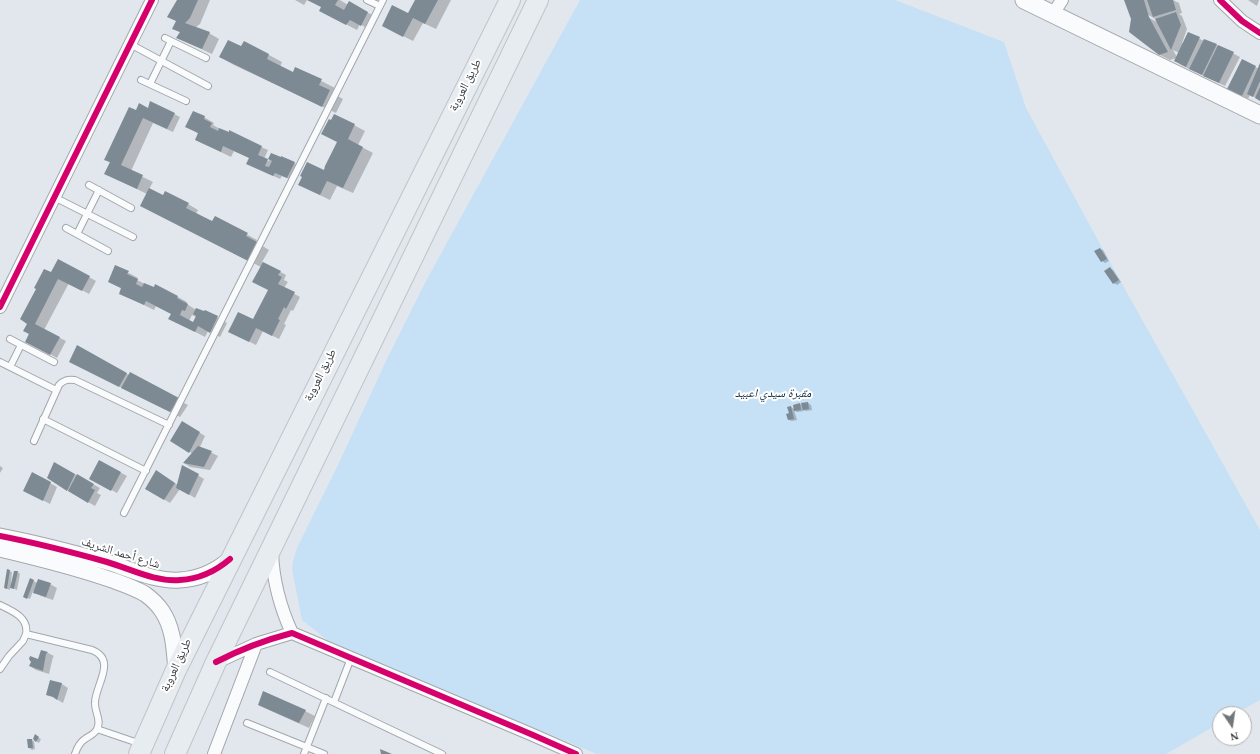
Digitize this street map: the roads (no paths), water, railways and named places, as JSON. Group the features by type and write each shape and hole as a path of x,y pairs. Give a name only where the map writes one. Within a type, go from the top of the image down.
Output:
{"highway":[{"name":"طريق العروبة","path":"141,749 176,670 230,559 510,0"},
{"path":"174,754 271,548 538,0"}],"main road":[{"path":"1024,0 1058,7 1260,115"}],"street":[{"path":"0,307 152,0"},
{"path":"1220,0 1242,20 1260,33"},
{"name":"شارع أحمد الشريف","path":"0,536 71,552 159,578 180,580 191,578 212,571 230,559"},
{"path":"271,548 277,592 292,633"},
{"path":"0,549 65,565 102,577 133,588 150,598 162,610 170,626 176,670"},
{"path":"150,598 159,578"},
{"path":"216,662 256,644 292,633 574,754"},
{"path":"214,754 256,644"}],"lane":[{"path":"367,0 380,6"},
{"path":"124,513 383,0"},
{"path":"150,84 161,61 168,40 206,58"},
{"path":"130,44 208,86"},
{"path":"141,80 186,101"},
{"path":"89,185 132,208"},
{"path":"77,234 99,190"},
{"path":"54,197 133,237"},
{"path":"66,228 108,251"},
{"path":"10,339 54,362"},
{"path":"10,367 21,346"},
{"path":"0,362 56,390"},
{"path":"34,441 56,390 63,381 70,379 75,380 169,425"},
{"path":"43,419 146,471"},
{"path":"0,605 21,617 26,623 26,634 23,641 8,656 0,669"},
{"path":"26,634 92,650 103,659 104,669 96,696 96,712 99,720 97,729 81,743 75,754"},
{"path":"334,702 351,658"},
{"path":"270,672 326,698 431,751 442,754"},
{"path":"304,754 326,698"},
{"path":"247,723 324,754"},
{"path":"97,729 141,749"}],"park label":[{"name":"مقبرة سيدي اعبيد","path":"773,395"}]}
